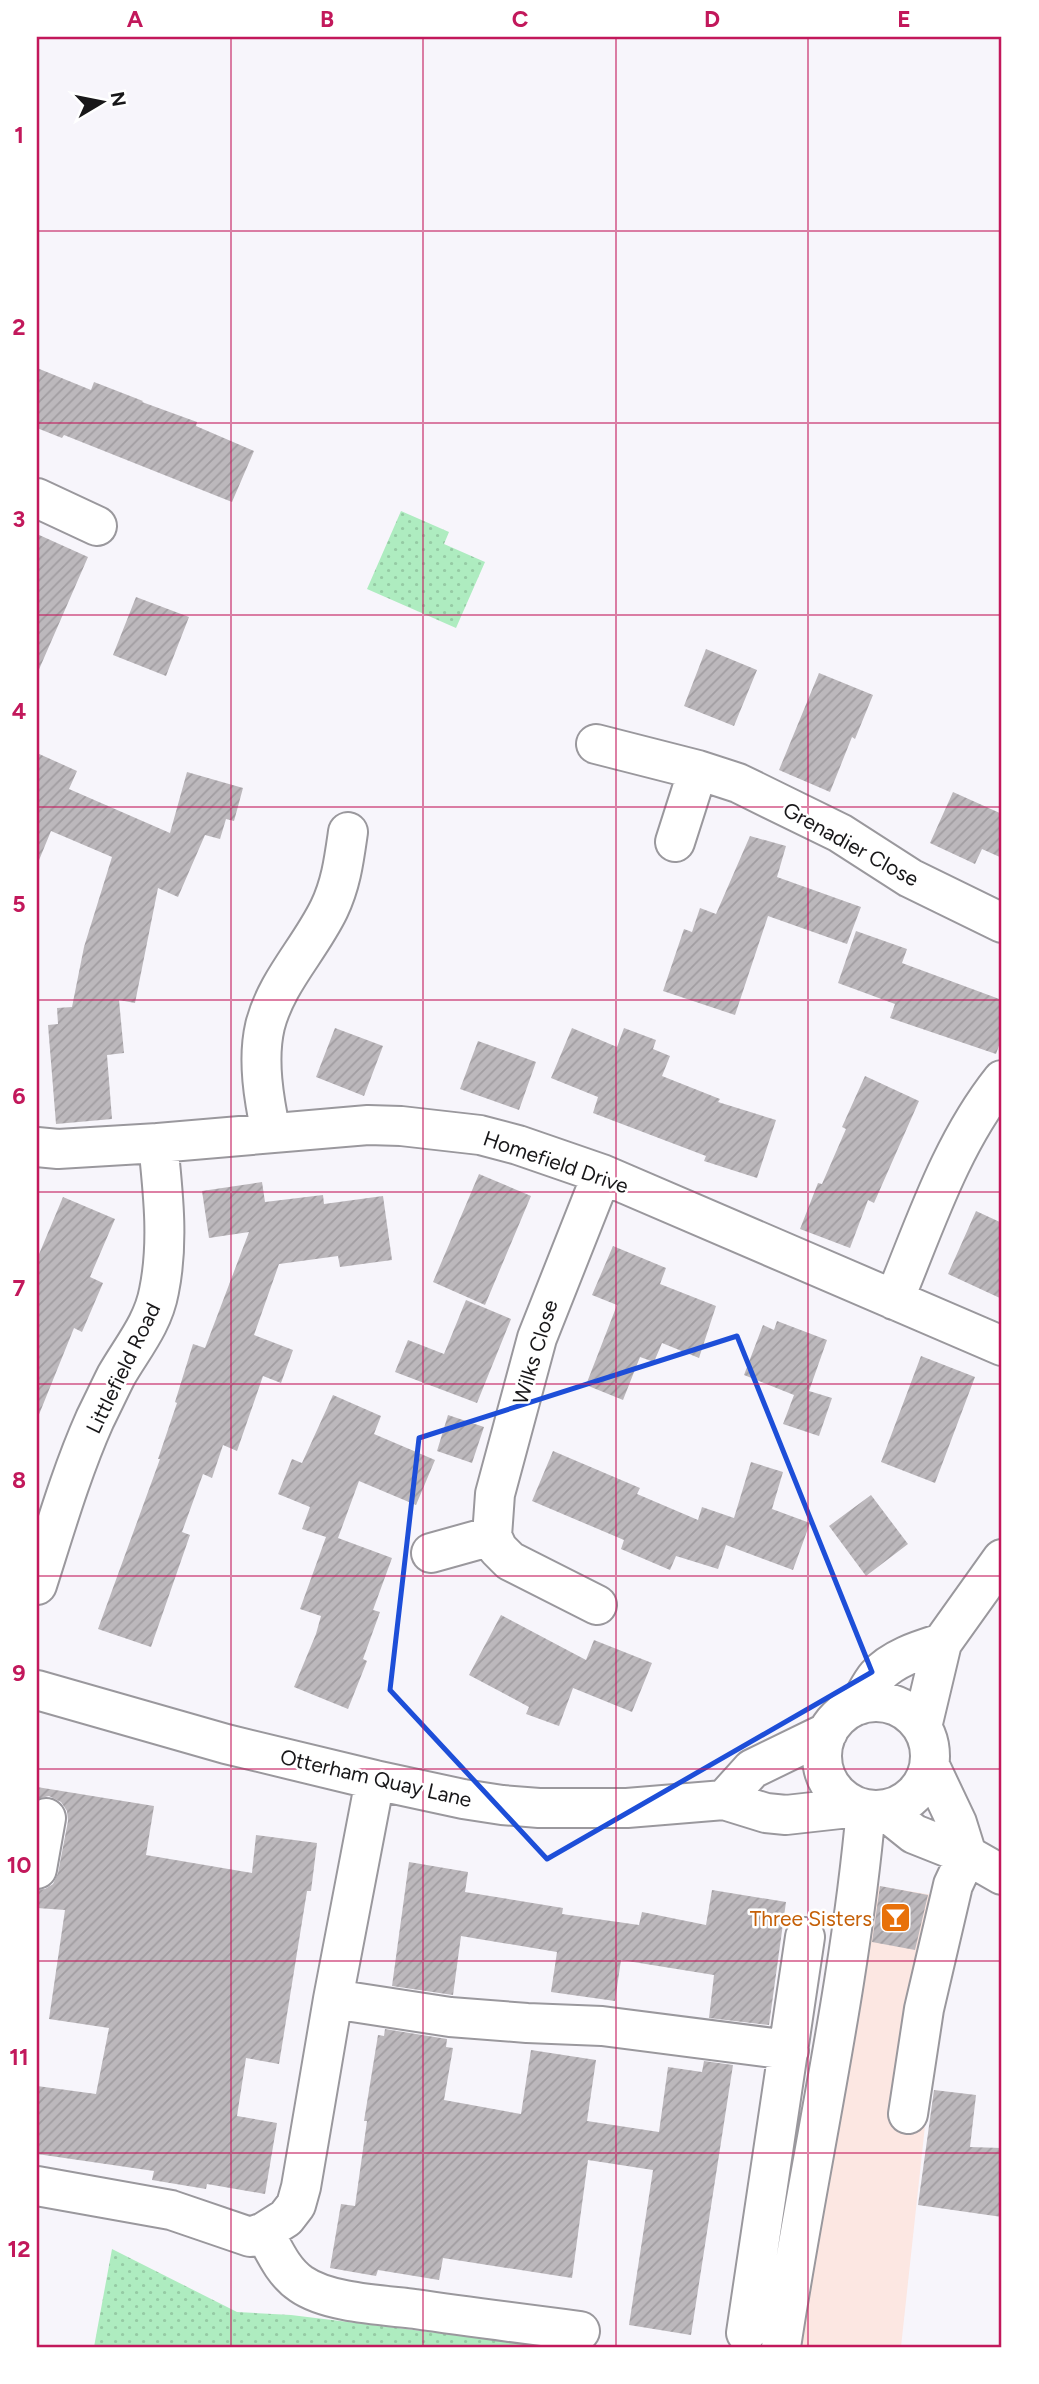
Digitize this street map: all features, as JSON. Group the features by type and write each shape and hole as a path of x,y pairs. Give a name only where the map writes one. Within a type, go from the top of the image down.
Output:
{"street":[{"path":"37,498 97,526"},
{"name":"Grenadier Close","path":"596,744 738,783 829,827 911,878 1002,923"},
{"path":"675,842 698,770"},
{"path":"271,1133 264,1096 265,1028 286,976 328,911 342,877 348,832"},
{"path":"894,1300 960,1146 986,1100 1002,1080"},
{"name":"Homefield Drive","path":"37,1147 58,1149 158,1143 368,1125 480,1135 602,1174 1002,1346"},
{"name":"Littlefield Road","path":"37,1585 77,1463 117,1376 152,1316 159,1294 164,1246 164,1196 158,1143"},
{"name":"Wilks Close","path":"492,1535 495,1494 537,1338 602,1174"},
{"path":"431,1553 492,1535 498,1549 510,1561 597,1605"},
{"path":"922,1727 942,1643 1002,1559"},
{"path":"859,1705 876,1676 917,1651 942,1643"},
{"name":"Otterham Quay Lane","path":"37,1690 226,1744 463,1799 540,1808 627,1808 724,1800 766,1813 786,1815 869,1809"},
{"path":"908,2115 924,2009 953,1885 967,1855 957,1823 930,1766 929,1746 922,1727 910,1714 894,1705 877,1702 859,1705 844,1712 828,1732 823,1746 822,1761 833,1789 845,1800 869,1809 914,1834 967,1855 1002,1875"},
{"path":"724,1800 752,1769 828,1732"},
{"path":"869,1809 900,1805 914,1795 924,1782 930,1766"},
{"path":"37,2186 171,2210 245,2236 264,2232 286,2218 298,2199 333,1999 376,1780"},
{"path":"781,2347 836,2025 869,1809"},
{"path":"37,1869 46,1818"},
{"path":"746,2333 805,1937"},
{"path":"333,1999 450,2017 602,2026 789,2050"},
{"path":"264,2232 294,2279 321,2294 366,2303 580,2331"}],"highlighted area":[{"path":"737,1336 872,1672 547,1859 390,1690 419,1438"}],"shaded area":[{"path":"865,1884 933,1895 934,2043 901,2347 799,2347"}],"green space":[{"path":"401,511 449,532 444,544 485,562 456,628 367,589"},
{"path":"112,2249 237,2312 291,2315 553,2347 94,2347"}],"building":[{"path":"37,368 91,390 94,382 197,422 196,426 254,451 232,502 64,435 62,438 37,428"},
{"path":"37,534 88,557 37,674"},
{"path":"136,597 189,617 166,676 113,655"},
{"path":"706,649 757,670 734,726 684,706"},
{"path":"819,673 873,695 855,739 852,737 830,792 779,770"},
{"path":"37,753 77,771 69,789 170,833 187,772 243,788 234,821 226,819 220,839 205,835 178,897 158,888 135,1003 119,1000 124,1053 107,1055 112,1119 56,1124 48,1025 58,1024 57,1008 72,1007 84,947 112,857 51,831 37,865"},
{"path":"953,792 1002,814 1002,858 982,849 975,864 930,843"},
{"path":"750,836 786,846 777,877 861,907 847,944 768,916 735,1015 663,991 684,929 692,932 700,908 716,914"},
{"path":"856,931 907,949 902,963 1002,1000 1002,1037 996,1054 890,1018 895,1004 838,983"},
{"path":"335,1028 383,1046 364,1096 316,1077"},
{"path":"572,1028 617,1047 624,1028 656,1040 653,1049 670,1056 662,1076 720,1099 718,1102 776,1120 757,1178 704,1161 706,1156 593,1113 598,1097 551,1078"},
{"path":"478,1041 536,1062 519,1110 460,1089"},
{"path":"865,1076 919,1101 874,1203 868,1200 850,1248 800,1229 818,1183 822,1184 846,1129 842,1127"},
{"path":"479,1174 531,1196 485,1305 433,1282"},
{"path":"262,1182 265,1202 323,1195 324,1204 383,1196 392,1260 340,1267 338,1256 279,1264 254,1335 293,1350 281,1383 263,1376 237,1451 223,1445 212,1478 203,1474 182,1532 190,1535 151,1647 98,1629 160,1459 193,1344 205,1348 249,1232 209,1238 202,1191"},
{"path":"63,1197 115,1219 90,1277 103,1283 82,1332 74,1328 38,1417 37,1259"},
{"path":"976,1211 1002,1223 1002,1299 948,1274"},
{"path":"613,1246 666,1268 660,1284 716,1306 699,1358 662,1343 654,1362 640,1357 623,1400 586,1385 617,1305 592,1295"},
{"path":"466,1300 511,1319 477,1403 395,1372 408,1340 444,1354"},
{"path":"777,1321 827,1340 809,1391 832,1398 819,1436 783,1424 794,1395 744,1375 763,1325 774,1330"},
{"path":"921,1356 975,1377 935,1483 881,1462"},
{"path":"333,1395 381,1416 374,1434 435,1460 416,1505 359,1481 338,1538 392,1558 373,1610 380,1612 363,1659 367,1661 348,1709 294,1687 321,1616 300,1609 326,1537 302,1529 310,1507 278,1494 292,1459 302,1463"},
{"path":"448,1415 484,1427 472,1463 437,1451"},
{"path":"553,1451 640,1488 637,1494 698,1520 702,1507 734,1518 751,1462 783,1472 772,1509 810,1523 793,1570 726,1545 718,1569 676,1556 670,1570 621,1549 624,1540 532,1501"},
{"path":"871,1495 908,1544 866,1576 829,1526"},
{"path":"501,1615 586,1660 594,1640 652,1663 632,1712 573,1688 559,1726 526,1714 529,1707 469,1675"},
{"path":"37,1787 154,1806 146,1855 252,1873 256,1835 317,1843 311,1891 307,1891 279,2064 246,2058 237,2116 277,2123 265,2194 207,2184 206,2189 152,2180 154,2171 37,2154 37,2086 96,2094 109,2028 49,2019 65,1910 37,1908 37,1890 53,1884 58,1873 68,1821 67,1811 61,1802 49,1796 37,1799"},
{"path":"409,1862 468,1872 465,1892 563,1908 562,1914 639,1925 642,1912 706,1925 712,1890 786,1902 769,2025 709,2018 714,1975 621,1960 615,2001 551,1992 557,1952 461,1936 453,1995 392,1986"},
{"name":"Three Sisters","path":"880,1886 928,1895 915,1950 872,1942"},
{"path":"385,2029 447,2039 446,2047 453,2048 444,2100 521,2114 531,2050 596,2060 587,2121 659,2132 668,2067 702,2072 704,2061 733,2065 691,2335 629,2325 653,2170 588,2160 572,2278 443,2258 439,2280 378,2270 376,2276 330,2268 341,2204 355,2206 367,2121 364,2121 378,2035 384,2036"},
{"path":"934,2090 976,2095 970,2147 1002,2148 1002,2217 918,2205"}],"place":[{"name":"Three Sisters","path":"895,1918"}]}
